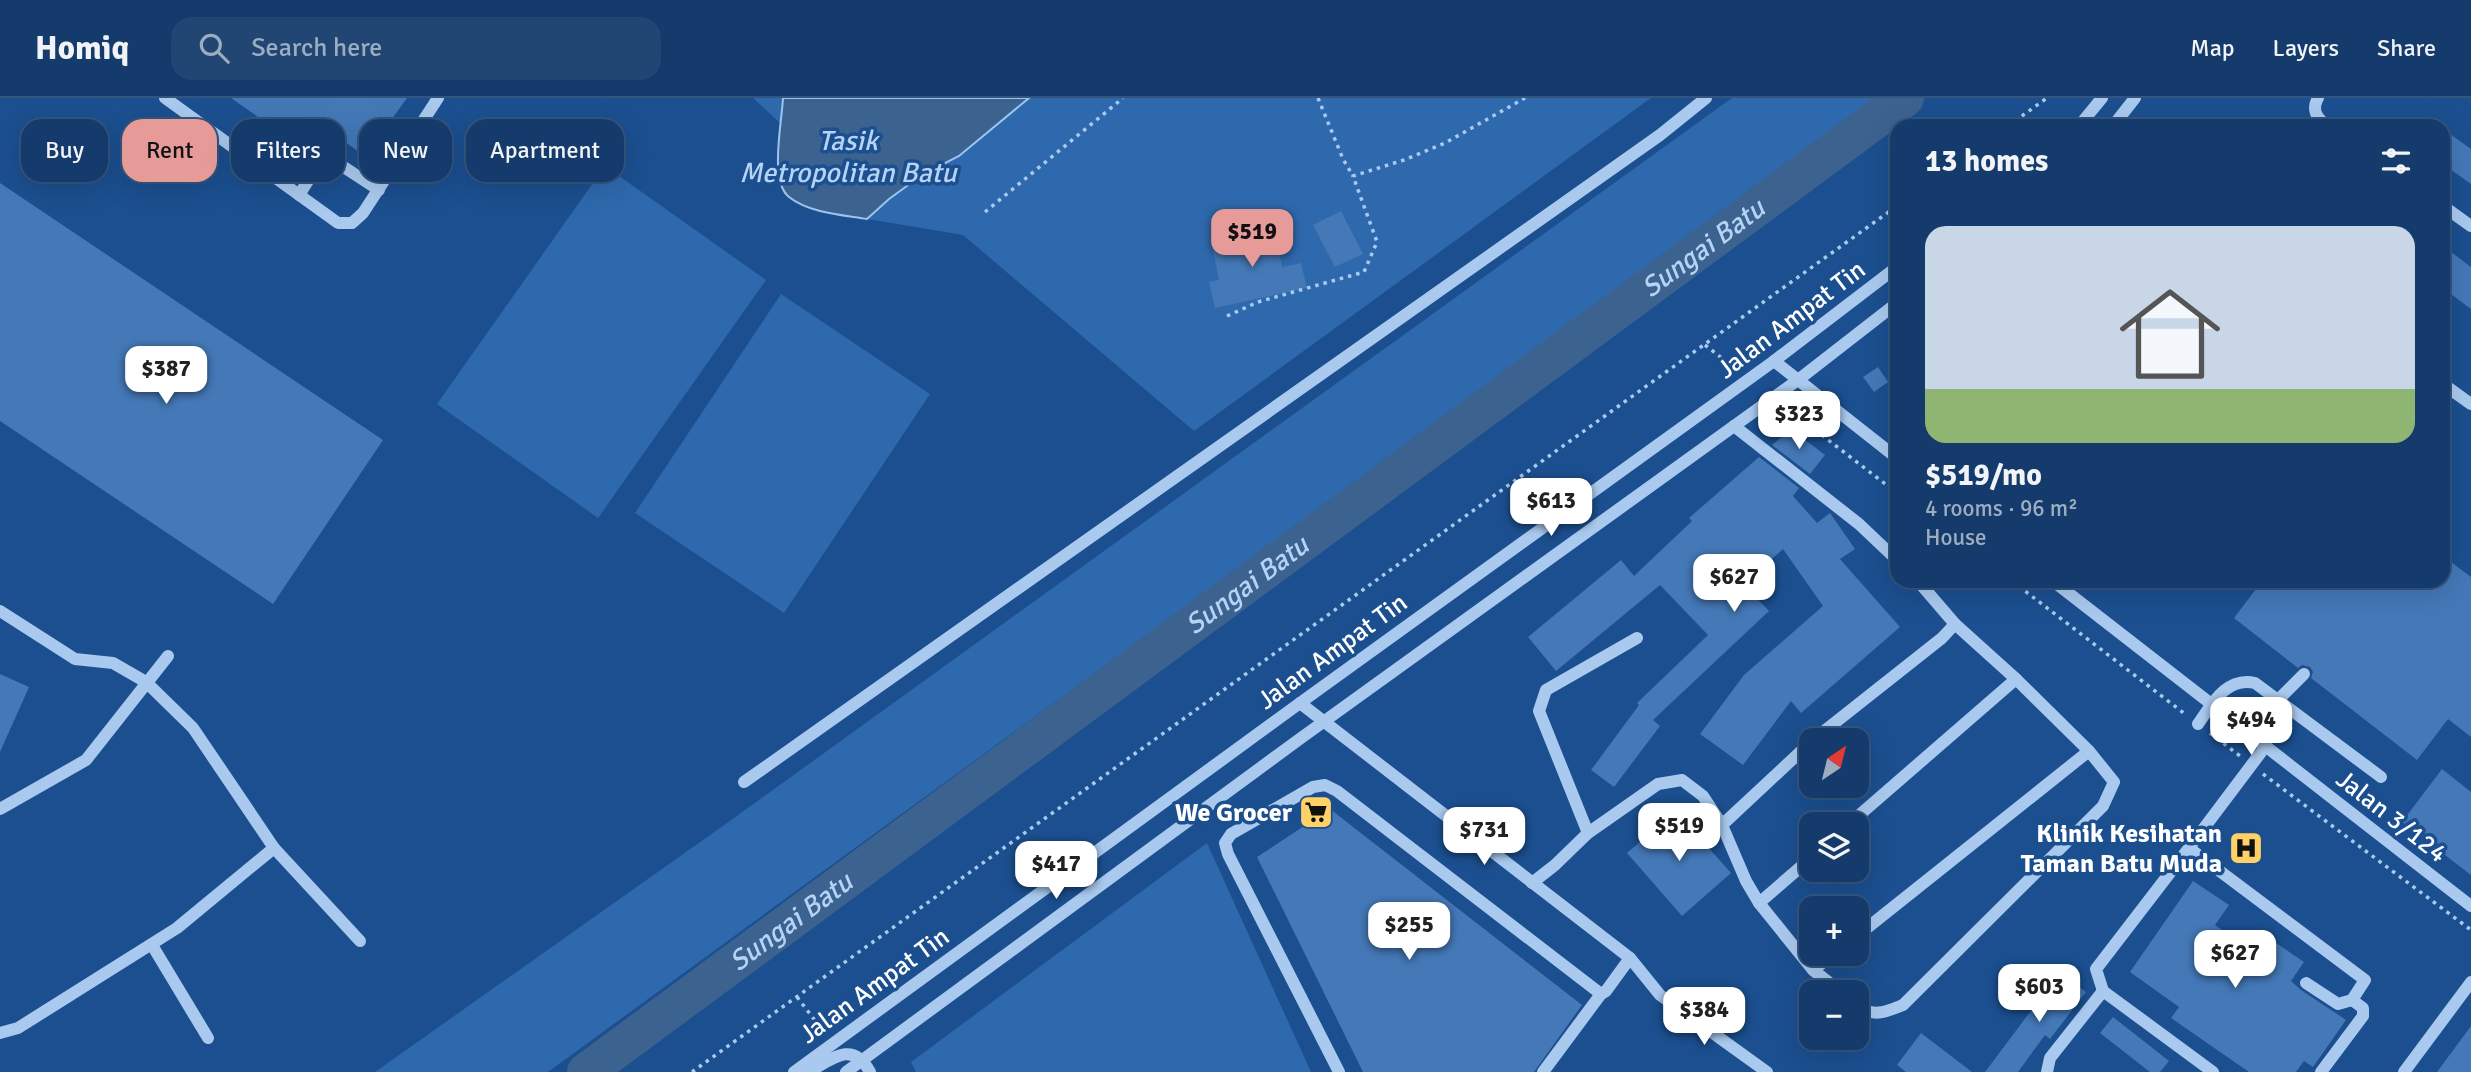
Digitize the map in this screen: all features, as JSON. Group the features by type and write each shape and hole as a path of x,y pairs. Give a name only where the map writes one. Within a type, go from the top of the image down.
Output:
{"street":[{"path":"164,98 338,223 352,223 363,213 438,98"},
{"path":"744,782 1648,144 1706,98"},
{"path":"2088,119 2102,98"},
{"path":"2118,119 2135,98"},
{"path":"2318,98 2315,111 2318,119"},
{"path":"299,195 318,165 325,160 336,162 379,190"},
{"path":"2450,211 2471,226"},
{"name":"Jalan Ampat Tin","path":"794,1072 1774,361 1890,272"},
{"name":"Jalan Ampat Tin","path":"846,1072 1322,723 1798,380 1890,308"},
{"path":"1774,361 1890,452"},
{"path":"2450,389 2471,404"},
{"path":"1734,426 1859,524 1890,553"},
{"path":"1869,1012 1881,1013 1903,1005 2103,806 2114,782 2090,751 1955,624 1924,588"},
{"name":"Jalan 3/124","path":"2062,588 2471,906"},
{"path":"0,611 75,659 113,663 146,682 193,728 274,848 360,941"},
{"path":"1828,728 1942,638 1955,624"},
{"path":"1588,833 1539,711 1541,703 1546,690 1637,638"},
{"path":"0,809 86,760 168,656"},
{"path":"2278,700 2304,674"},
{"path":"1863,812 2016,679"},
{"path":"2198,724 2224,690 2246,681 2256,683 2381,777"},
{"path":"1300,703 1322,723 1630,958 1661,995 1767,1072"},
{"path":"2213,1072 2103,990 2096,969 2265,747"},
{"path":"1869,926 2090,751"},
{"path":"1722,825 1799,753"},
{"path":"1532,883 1588,833 1658,784 1682,780 1703,796 1722,825 1746,881 1759,903 1813,970 1826,980"},
{"path":"1339,1072 1228,854 1225,843 1231,834 1313,787 1325,785 1337,791 1601,994"},
{"path":"0,1033 18,1028 152,945 177,928 274,848"},
{"path":"2189,848 2365,980 2352,1000 2338,1004 2306,983"},
{"path":"1759,903 1799,868"},
{"path":"152,945 208,1038"},
{"path":"1543,1072 1630,958"},
{"path":"1813,970 1818,966"},
{"path":"2404,1072 2471,982"},
{"path":"2047,1072 2050,1058 2103,990"},
{"path":"2321,1072 2363,1016 2363,1008 2352,1000"},
{"path":"809,1072 849,1053 863,1060 870,1072"}],"path":[{"path":"985,212 1123,98"},
{"path":"1227,316 1258,302 1364,272 1377,242 1353,176 1343,159 1318,98"},
{"path":"1353,176 1404,160 1445,143 1525,98"},
{"path":"2018,119 2046,98"},
{"path":"692,1072 1890,211"},
{"path":"1786,408 1890,488"},
{"path":"797,997 819,1026"}],"shaded area":[{"path":"753,98 1651,98 1194,431 963,235 843,215 812,208 788,197 779,181 781,124"},
{"path":"1732,98 1883,98 548,1072 375,1072 734,818"},
{"path":"624,179 766,280 598,518 437,404 594,182 624,182"},
{"path":"781,294 930,394 784,613 635,513"},
{"path":"1207,843 1311,1072 916,1072 911,1062"}],"water":[{"name":"Tasik Metropolitan Batu","path":"783,98 1029,98 959,156 922,175 867,219 806,207 789,197 783,189 778,165"}],"building":[{"path":"231,98 407,98 392,119 359,119 359,152 345,142 345,119 261,119"},
{"path":"2450,134 2471,149 2471,184 2450,169"},
{"path":"0,183 383,440 273,604 0,421"},
{"path":"1341,211 1363,254 1335,267 1313,225"},
{"path":"1274,227 1282,267 1301,263 1307,288 1215,308 1209,282 1219,280 1211,239"},
{"path":"2450,251 2471,267 2471,309 2450,293"},
{"path":"1878,367 1888,382 1874,392 1863,377"},
{"path":"1791,429 1825,455 1810,474 1772,445"},
{"path":"1759,457 1799,488 1793,496 1817,523 1830,513 1855,549 1840,559 1900,627 1801,713 1791,701 1743,765 1700,734 1744,675 1823,606 1783,549 1743,584 1769,611 1653,720 1660,726 1614,787 1591,770 1639,705 1637,703 1708,635 1660,585 1556,671 1528,637 1621,560 1634,576 1692,521 1689,518"},
{"path":"2450,561 2471,577 2471,737 2448,719 2417,760 2311,678 2313,672 2310,667 2302,665 2298,668 2234,618 2257,588 2450,588"},
{"path":"0,674 29,687 0,752"},
{"path":"2442,769 2471,792 2471,875 2402,822"},
{"path":"1330,809 1582,1005 1534,1072 1363,1072 1257,857"},
{"path":"1676,811 1731,873 1682,916 1627,853"},
{"path":"2193,881 2229,905 2215,925 2251,951 2263,934 2304,962 2291,981 2346,1020 2313,1067 2304,1061 2296,1072 2249,1072 2171,1018 2179,1007 2130,972"},
{"path":"2060,972 2086,992 2050,1039 2045,1035 2018,1072 1985,1072"},
{"path":"2113,1017 2169,1061 2160,1072 2150,1072 2100,1033"},
{"path":"2471,1026 2471,1072 2437,1072"},
{"path":"1921,1033 1972,1072 1906,1072 1897,1065"}],"waterway":[{"name":"Sungai Batu","path":"586,1072 1905,98"}],"place":[{"name":"We Grocer","path":"1316,812"},
{"name":"Klinik Kesihatan Taman Batu Muda","path":"2246,848"}]}
